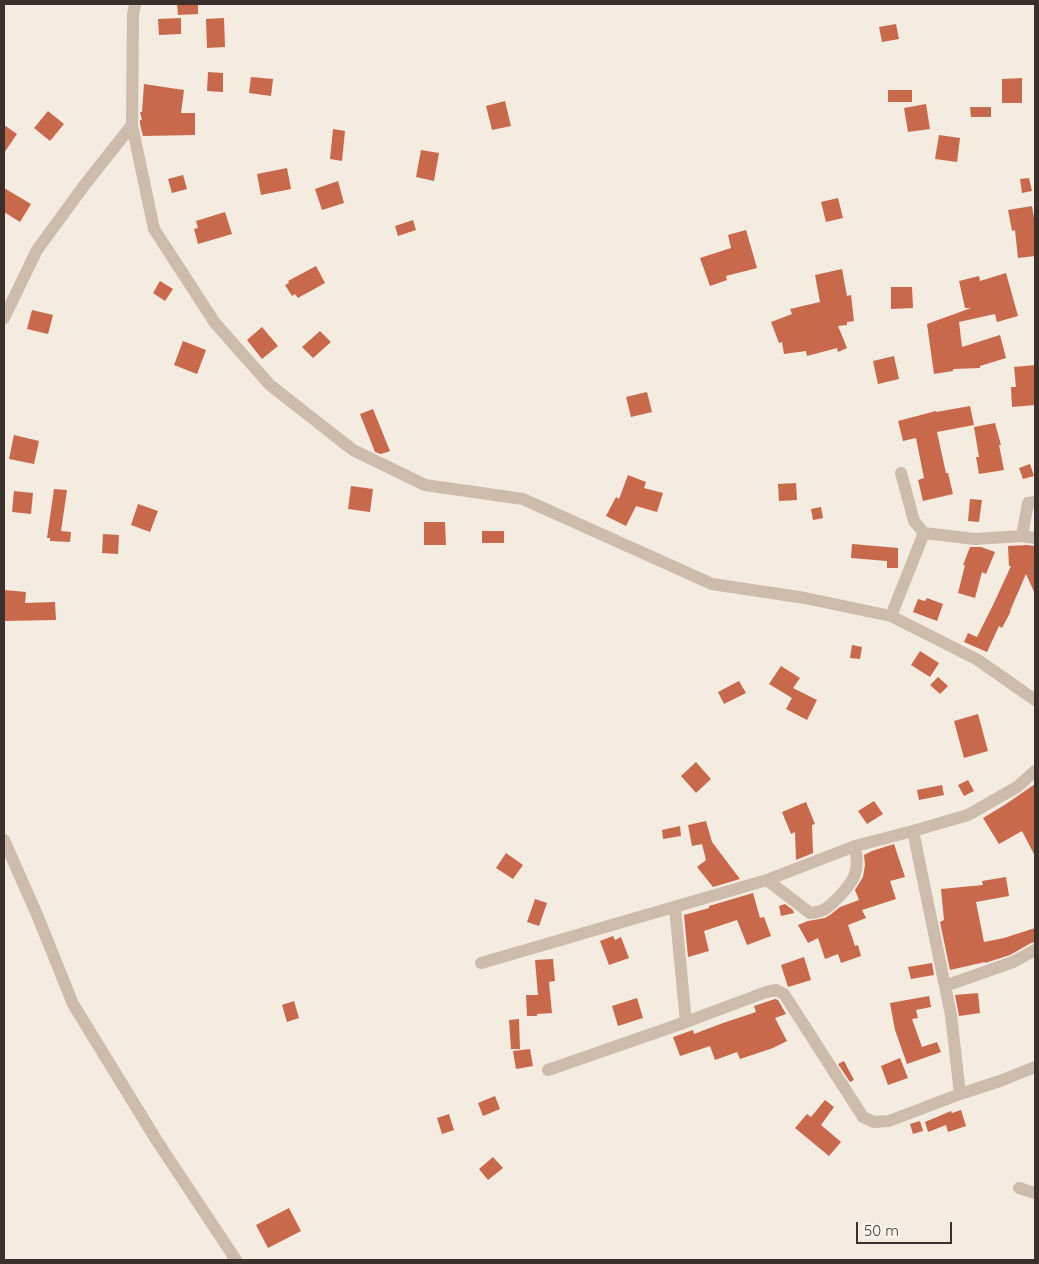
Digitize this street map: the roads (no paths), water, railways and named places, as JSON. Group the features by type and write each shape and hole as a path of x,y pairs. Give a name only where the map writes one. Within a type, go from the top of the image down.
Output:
{"street":[{"path":"135,4 133,15 132,125 154,229 215,323 270,385 353,450 425,485 523,499 712,584 805,598 891,616 978,660 1035,700"},
{"path":"4,318 37,250 132,125"},
{"path":"901,473 914,521 924,533 975,539 1022,536 1035,538"},
{"path":"1022,536 1028,503 1035,502"},
{"path":"891,616 924,533"},
{"path":"481,964 767,880 856,846 968,815 1017,787 1035,772"},
{"path":"913,831 945,986 960,1094"},
{"path":"4,840 73,1004 157,1140 236,1260"},
{"path":"767,880 810,913 818,912 833,902 851,882 856,870 856,846"},
{"path":"675,908 686,1022"},
{"path":"945,986 1014,962 1035,950"},
{"path":"548,1070 776,990 784,994 863,1117 874,1122 889,1122 1035,1067"},
{"path":"1019,1188 1035,1193"}]}
